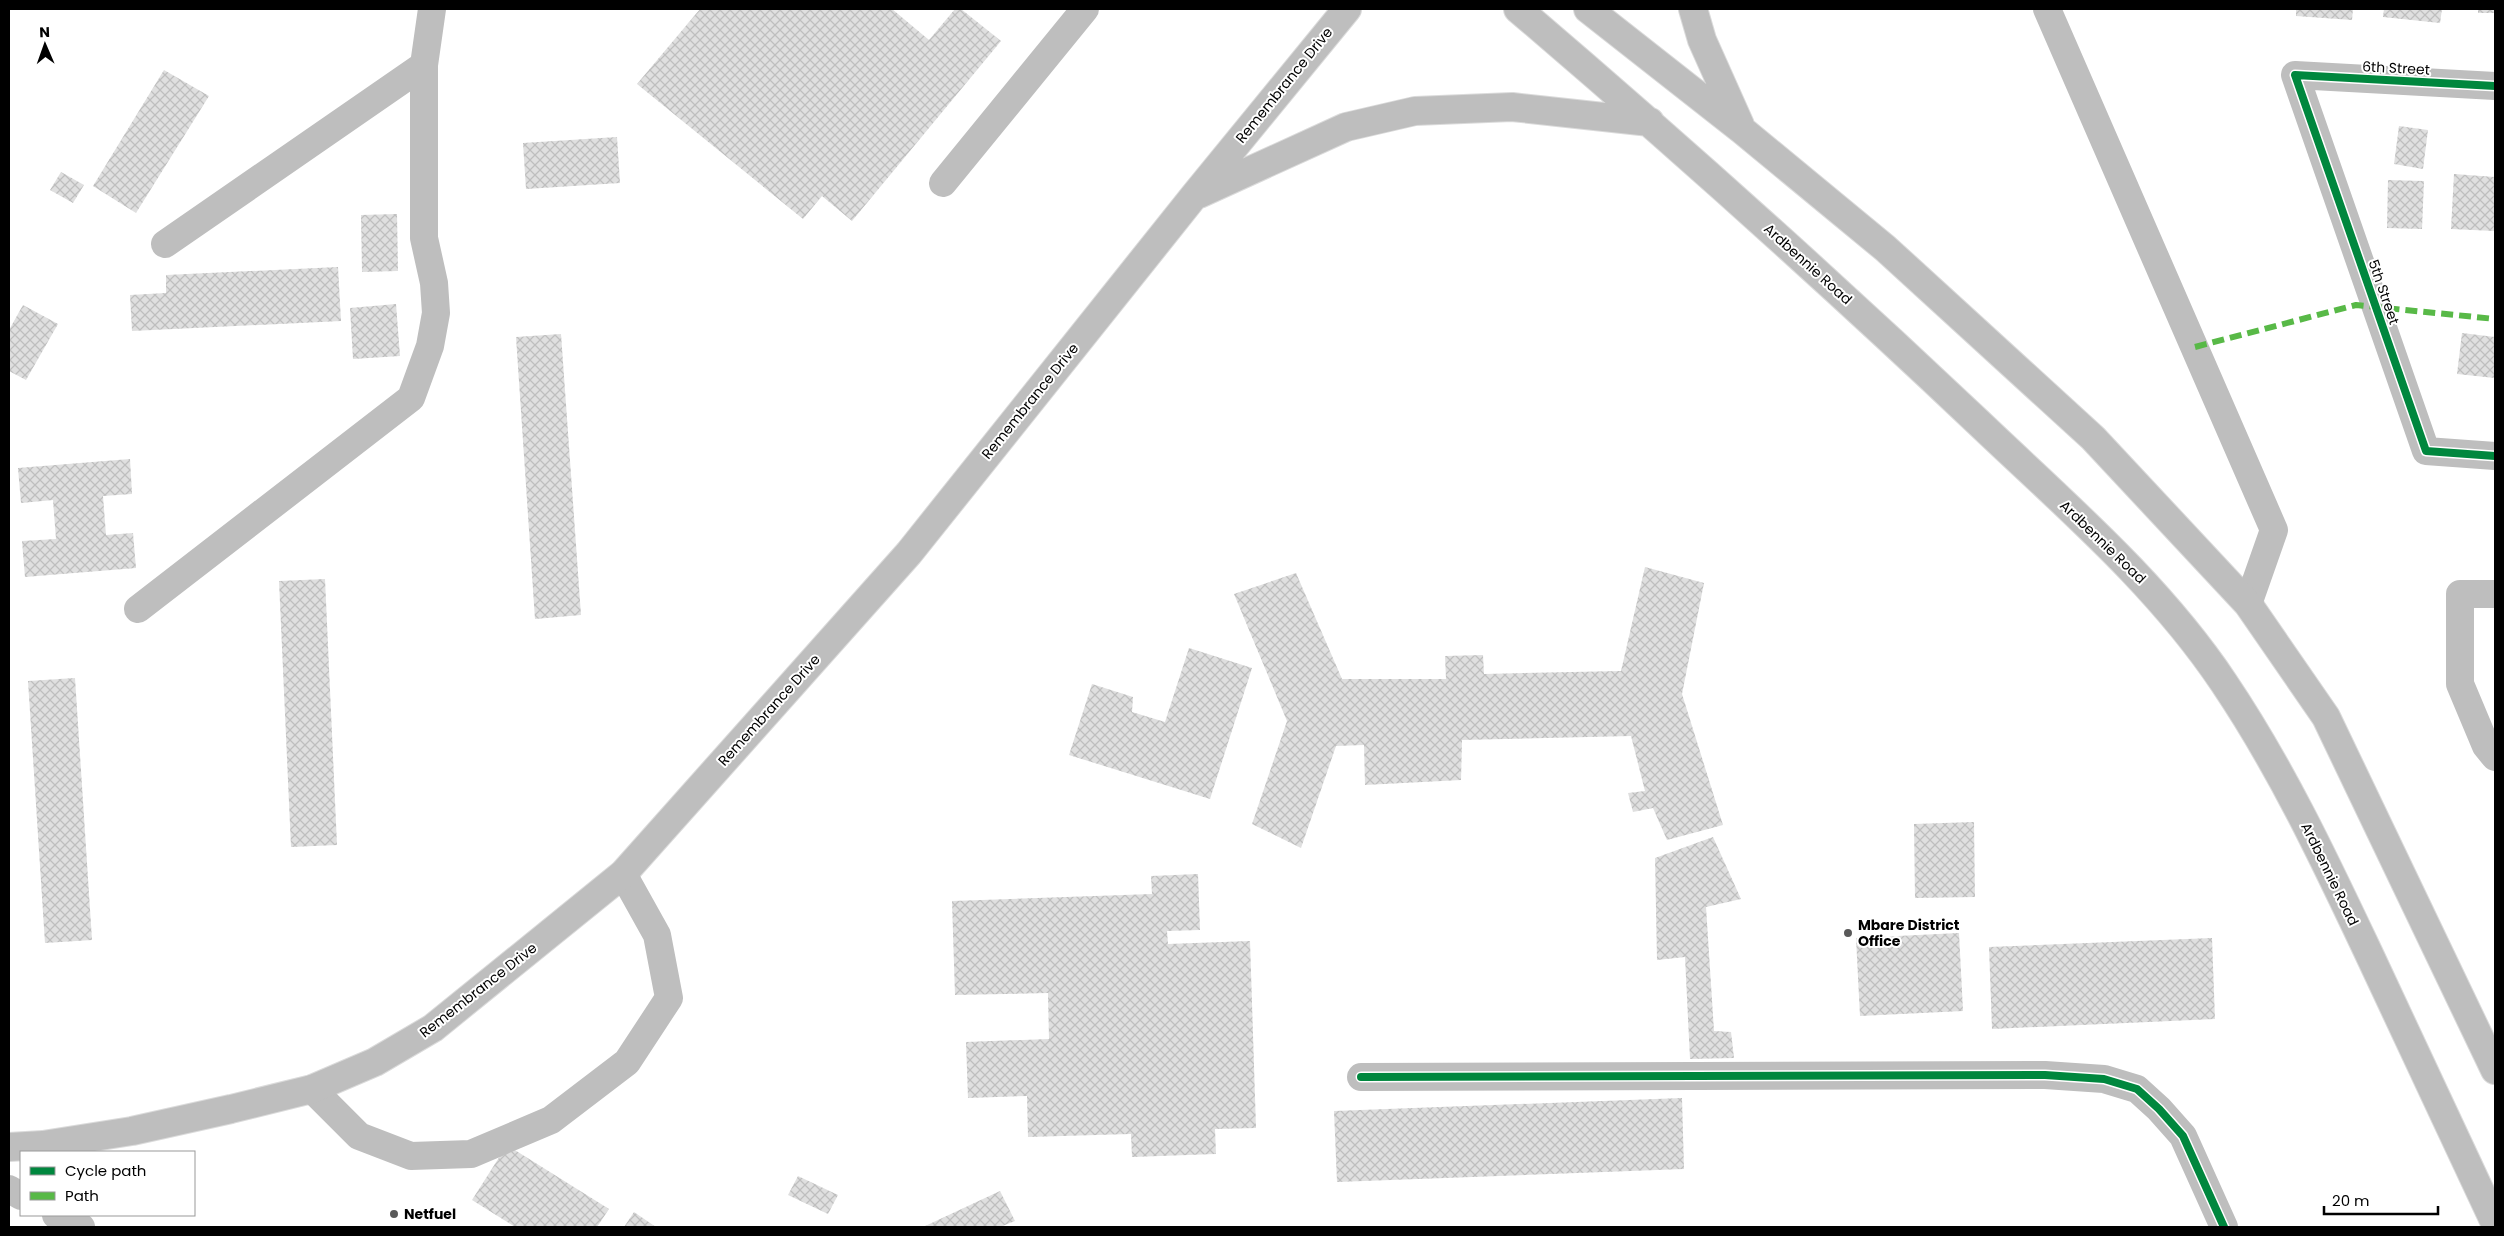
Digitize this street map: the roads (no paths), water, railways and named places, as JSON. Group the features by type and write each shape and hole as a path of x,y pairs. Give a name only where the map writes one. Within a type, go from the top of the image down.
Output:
{"main road":[{"path":"138,609 411,398 430,346 436,313 434,283 424,238 424,65 432,9"},
{"path":"943,183 1085,9"},
{"name":"Remembrance Drive","path":"9,1147 43,1145 132,1132 312,1089 375,1062 433,1028 622,874 909,553 1194,196 1347,9"},
{"name":"Ardbennie Road","path":"1518,9 1650,122 1843,295 2051,491 2158,596 2223,680 2277,768 2334,880 2495,1223"},
{"path":"1588,9 1742,130 1885,248 2094,438 2248,604 2326,717 2495,1070"},
{"path":"1693,9 1702,40 1742,130"},
{"path":"2047,9 2274,530 2248,604"},
{"path":"165,244 424,65"},
{"name":"6th Street","path":"2295,75 2495,86"},
{"name":"5th Street","path":"2295,75 2426,451 2495,456"},
{"path":"1194,196 1346,127 1416,111 1512,107 1650,122"},
{"path":"2495,594 2460,594 2460,684 2486,746 2495,757"},
{"path":"312,1089 359,1136 411,1156 471,1154 551,1120 627,1062 669,998 657,935 622,874"},
{"path":"1361,1077 2045,1075 2104,1079 2137,1089 2159,1109 2183,1136 2224,1227"},
{"path":"9,1189 20,1195"},
{"path":"58,1216 81,1227"}],"place":[{"name":"Mbare District Office","path":"1848,933"},
{"name":"Netfuel","path":"394,1214"}]}
